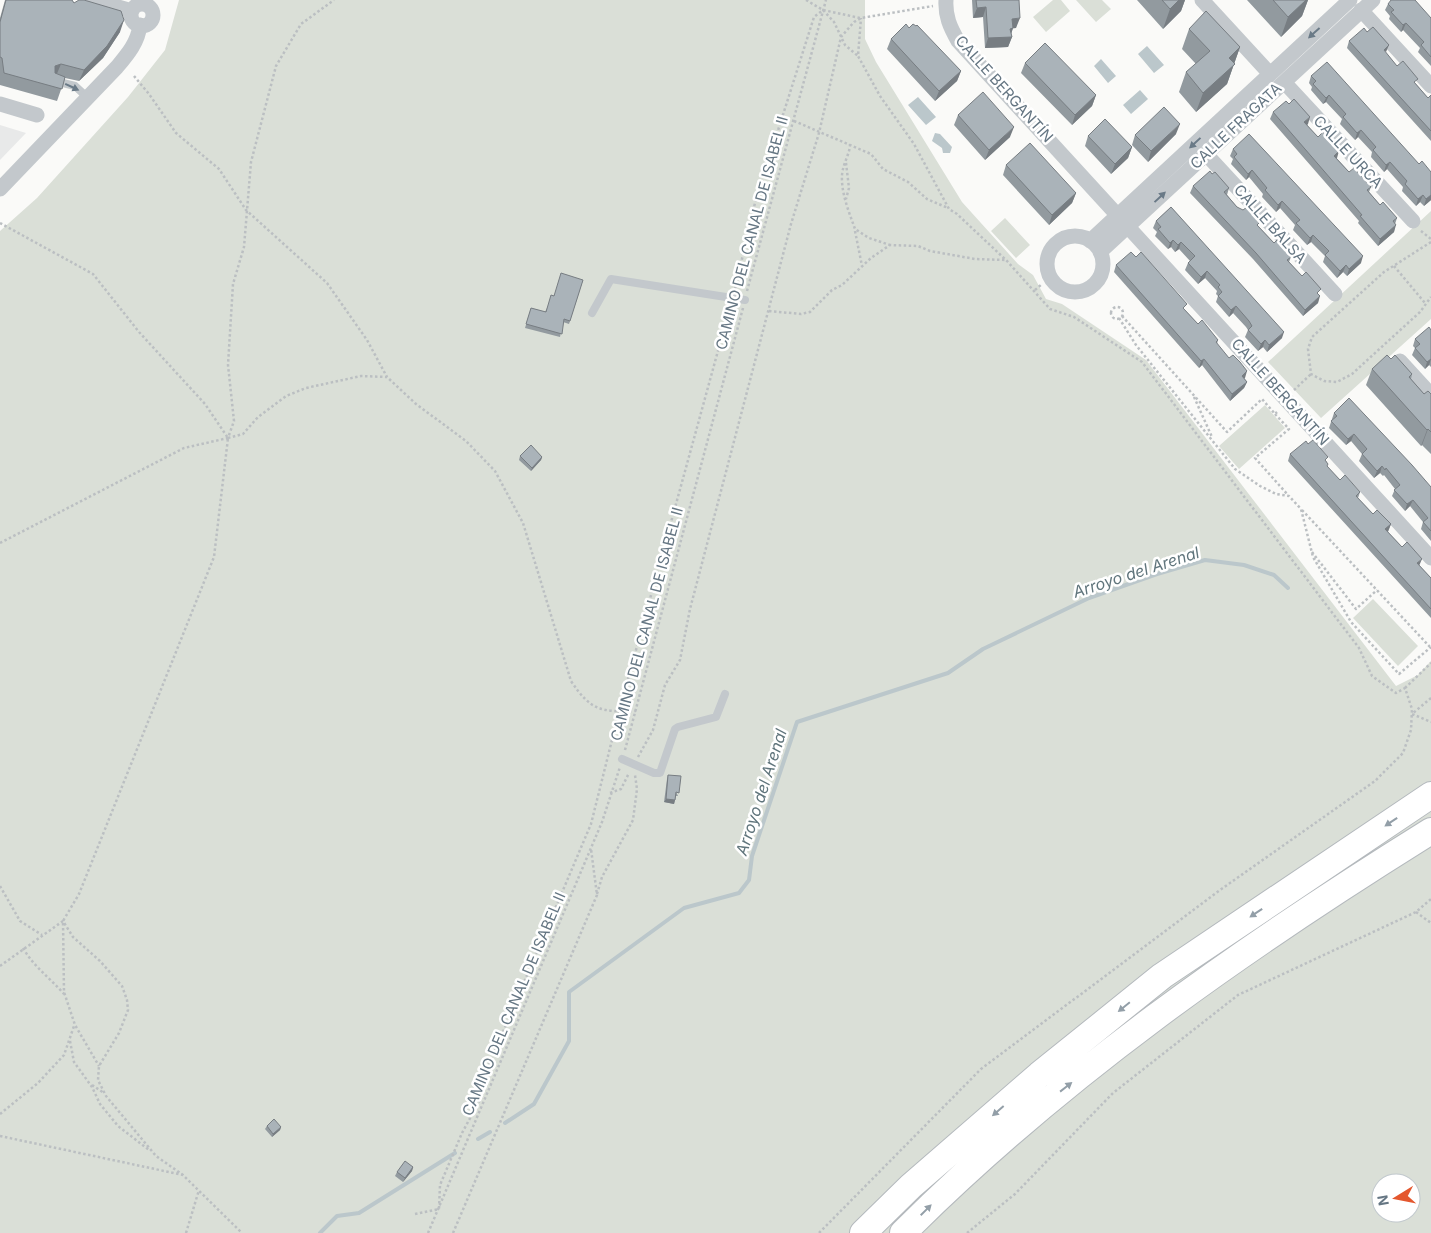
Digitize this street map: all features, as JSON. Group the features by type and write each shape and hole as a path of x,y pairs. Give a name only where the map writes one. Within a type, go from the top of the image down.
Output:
{"highway":[{"path":"863,1233 912,1186 1039,1075 1162,976 1431,795"},
{"path":"903,1233 950,1187 1046,1103 1123,1043 1248,950 1330,894 1431,830"},
{"path":"1123,1043 1157,1026 1263,953 1431,850"}],"street":[{"path":"94,0 132,11"},
{"path":"1202,0 1270,74"},
{"name":"CALLE FRAGATA","path":"1090,241 1350,0"},
{"path":"148,2 153,16 148,24 140,25 132,20 132,11 136,5 148,2"},
{"name":"CALLE BERGANTÍN","path":"939,3 945,9 949,26 958,41 1431,558"},
{"path":"1367,5 1431,86"},
{"name":"CALLE FRAGATA","path":"1100,252 1367,5"},
{"path":"0,189 129,52 139,35 140,25"},
{"name":"CALLE URCA","path":"1284,82 1413,221"},
{"path":"0,104 37,115"},
{"name":"CALLE BALSA","path":"1206,154 1334,294"},
{"path":"1072,237 1090,241 1100,252 1103,262 1102,273 1097,282 1089,289 1079,292 1068,292 1059,287 1052,279 1048,261 1056,245 1072,237"},
{"path":"1400,361 1431,395"}],"lane":[{"path":"55,81 75,86 87,98"},
{"path":"592,313 611,279 745,300"},
{"path":"622,759 654,773 660,773 674,730 678,726 716,717 725,694"}],"path":[{"path":"0,966 63,920 79,894 214,557 228,438 234,421 228,365 233,284 244,247 251,162 276,66 302,24 334,0"},
{"path":"806,0 823,10 834,22 845,45 858,56 880,96 914,144 949,209"},
{"name":"CAMINO DEL CANAL DE ISABEL II","path":"428,1233 440,1210 602,822 636,711 826,0"},
{"path":"610,793 621,789 653,730 665,684 680,660 690,610 805,176 819,133 841,37 854,22 862,18 939,3"},
{"path":"415,1214 440,1210 440,1185 462,1133 481,1098 484,1079 591,824 619,712 756,204 796,69 814,17 823,10 862,18"},
{"path":"858,56 862,18"},
{"path":"134,76 176,133 219,169 246,210 327,283 367,340 386,377 416,404 466,441 495,471 523,523 571,681 584,700 604,711 636,711"},
{"path":"793,121 871,154 883,169 908,182 927,199 957,214 1007,261 1035,290 1050,309 1074,317 1142,362 1359,648 1372,676 1396,693 1405,688 1431,663"},
{"path":"850,144 850,150 845,161 842,185 855,229 862,266"},
{"path":"845,161 849,188 846,201"},
{"path":"0,223 93,274 139,332 205,404 228,438"},
{"path":"855,229 869,238 890,245 918,246 930,251 975,259 1007,261"},
{"path":"1311,374 1308,349 1312,337 1394,266 1431,242"},
{"path":"769,311 801,314 810,312 832,290 842,286 862,266 890,245"},
{"path":"1394,266 1425,303"},
{"path":"1035,290 1042,284"},
{"path":"1311,374 1324,381 1337,382 1352,374 1420,312 1425,303 1431,298"},
{"path":"1289,496 1276,494 1243,476 1136,345 1120,317 1121,308 1114,308 1111,315 1120,317 1227,432 1262,399 1276,413 1288,429 1255,458 1431,647 1399,674 1351,622 1312,551 1301,509"},
{"path":"1294,391 1311,374"},
{"path":"0,543 184,448 243,434 258,417 286,396 306,388 361,376 386,377"},
{"path":"1192,393 1214,442"},
{"path":"1312,551 1356,609 1377,590"},
{"path":"818,1233 982,1069 1220,890 1376,781 1403,753 1411,730 1412,714 1405,688"},
{"path":"1412,714 1431,698"},
{"path":"1412,714 1431,722"},
{"path":"453,1233 597,895 602,877 633,820 637,789 634,764"},
{"path":"591,849 597,895"},
{"path":"0,886 20,921 42,935"},
{"path":"967,1233 1015,1194 1113,1093 1238,995 1416,912 1431,899"},
{"path":"1416,912 1431,923"},
{"path":"63,920 65,995 75,1025 99,1066"},
{"path":"63,920 73,937 100,961 122,986 128,1010 119,1033 99,1066 98,1080 105,1094 156,1156"},
{"path":"24,948 32,962 51,978 65,995"},
{"path":"0,1114 44,1076 64,1055 75,1025"},
{"path":"70,1041 74,1062 100,1104 118,1126 183,1175 242,1233"},
{"path":"87,1081 105,1094"},
{"path":"0,1136 183,1175"},
{"path":"186,1233 199,1190"}],"shaded area":[{"path":"179,0 865,0 865,39 876,62 962,202 1018,264 1033,275 1046,299 1062,304 1146,360 1396,686 1418,675 1431,661 1431,1233 0,1233 0,231 37,198 128,97 165,50"},
{"path":"1053,0 1061,0 1070,11 1046,32 1033,17"},
{"path":"1076,0 1102,0 1111,9 1096,22"},
{"path":"1147,46 1164,65 1154,73 1138,54"},
{"path":"1101,59 1116,76 1108,83 1094,66"},
{"path":"1140,90 1148,99 1131,114 1123,105"},
{"path":"918,97 936,117 926,125 908,105"},
{"path":"0,125 26,133 0,160"},
{"path":"935,133 940,134 952,147 950,153 943,153 942,148 932,141"},
{"path":"1431,211 1431,319 1321,418 1268,362"},
{"path":"1005,218 1030,245 1016,258 991,231"},
{"path":"1265,405 1285,428 1239,469 1219,446"},
{"path":"1373,599 1418,646 1398,666 1353,618"}],"building":[{"path":"6,0 72,0 74,3 84,0 121,11 124,20 107,46 84,70 61,64 55,66 55,73 65,77 62,89 4,73 2,58 0,57 0,22"},
{"path":"976,0 1019,0 1020,18 1012,19 1013,28 1010,29 1012,37 988,38 986,7 977,8"},
{"path":"1162,0 1179,0 1170,9"},
{"path":"1273,0 1306,0 1288,17"},
{"path":"1391,0 1415,0 1431,18 1431,57 1421,45 1424,42 1406,23 1403,25 1391,12 1394,10 1388,4"},
{"path":"1206,11 1240,47 1229,58 1235,64 1203,93 1186,72 1210,51 1189,29"},
{"path":"906,24 909,28 913,24 917,25 961,71 939,91 891,39"},
{"path":"1373,27 1389,45 1384,50 1397,66 1403,61 1418,79 1414,82 1428,98 1431,95 1431,131 1349,41 1364,28 1367,32"},
{"path":"1045,43 1096,95 1075,115 1025,63"},
{"path":"1327,62 1419,164 1422,161 1431,172 1431,195 1426,199 1423,195 1418,199 1405,184 1407,181 1390,162 1386,165 1373,150 1376,147 1361,130 1357,133 1343,117 1346,114 1329,95 1326,98 1313,84 1316,81 1311,76"},
{"path":"983,92 1014,127 989,150 958,115"},
{"path":"1294,99 1310,117 1304,122 1318,137 1323,132 1339,151 1334,156 1349,172 1354,168 1371,187 1367,190 1380,205 1383,202 1397,218 1393,221 1396,225 1380,239 1360,216 1362,215 1273,112 1286,101 1289,104"},
{"path":"1164,107 1180,124 1151,151 1135,135"},
{"path":"1105,119 1132,147 1115,164 1088,136"},
{"path":"1249,134 1363,256 1349,269 1346,265 1340,271 1325,255 1329,251 1313,235 1310,238 1296,223 1300,220 1282,201 1278,205 1252,170 1248,174 1234,157 1237,154 1233,149"},
{"path":"1030,143 1076,193 1052,215 1006,165"},
{"path":"1210,171 1212,174 1215,172 1229,188 1224,192 1237,207 1243,210 1247,207 1260,222 1257,225 1274,243 1277,240 1291,257 1287,260 1302,276 1306,272 1321,289 1317,293 1320,296 1305,310 1256,253 1193,186"},
{"path":"1171,207 1284,332 1269,345 1265,340 1261,344 1248,330 1252,326 1236,306 1231,310 1218,296 1222,292 1218,287 1220,285 1207,271 1201,277 1188,263 1195,256 1181,242 1178,245 1173,240 1170,243 1158,229 1161,227 1156,221"},
{"path":"1131,252 1136,257 1141,252 1187,304 1183,308 1198,324 1202,320 1229,358 1233,355 1247,371 1242,376 1247,382 1232,394 1204,359 1201,361 1116,265"},
{"path":"561,273 583,280 570,321 564,319 562,334 526,324 531,308 546,312 551,295 554,296"},
{"path":"1429,327 1431,330 1431,359 1427,362 1415,348 1420,344 1415,339"},
{"path":"1387,355 1391,359 1395,355 1412,374 1409,377 1424,394 1428,391 1431,394 1431,432 1427,430 1372,369"},
{"path":"1349,398 1431,487 1431,531 1423,522 1428,518 1413,500 1407,504 1394,490 1400,485 1386,468 1385,470 1382,466 1377,471 1362,454 1367,449 1354,434 1348,439 1331,421 1337,416 1334,413"},
{"path":"1313,440 1328,457 1325,460 1328,464 1327,466 1340,480 1345,475 1360,492 1356,496 1373,514 1377,510 1391,524 1385,529 1402,547 1407,542 1422,559 1417,563 1431,578 1431,609 1290,454 1306,441 1308,444"},
{"path":"531,445 542,457 532,468 520,456"},
{"path":"668,775 681,776 679,793 676,792 675,800 666,799"},
{"path":"274,1119 281,1127 273,1134 267,1126"},
{"path":"405,1161 413,1167 405,1178 397,1172"}],"waterway":[{"name":"Arroyo del Arenal","path":"505,1123 534,1104 569,1041 569,992 684,908 739,893 749,880 752,856 797,722 948,673 983,649 1089,598 1157,574 1205,560 1244,565 1274,575 1288,588"},
{"name":"Arroyo del Arenal","path":"478,1139 490,1132"},
{"name":"Arroyo del Arenal","path":"320,1233 337,1216 359,1213 455,1153"}]}
